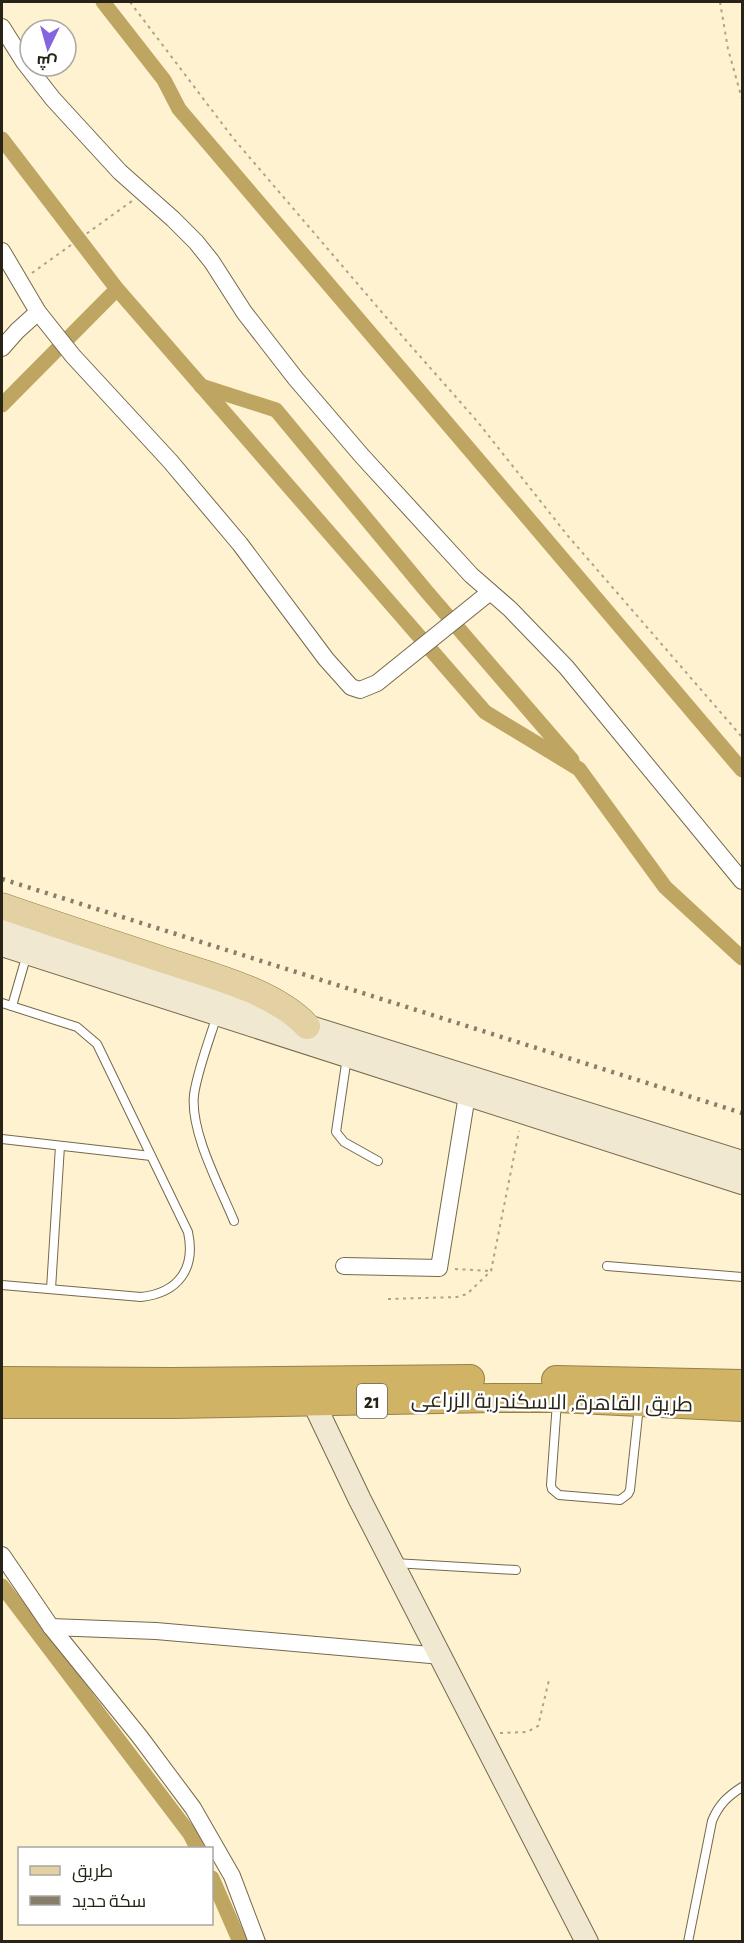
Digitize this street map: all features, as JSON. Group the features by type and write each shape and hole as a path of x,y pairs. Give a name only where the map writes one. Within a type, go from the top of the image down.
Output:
{"highway":[{"name":"طريق القاهرة, الاسكندرية الزراعى","path":"2,1404 175,1404 308,1391 624,1380 742,1384"},
{"name":"طريق القاهرة, الاسكندرية الزراعى","path":"2,1381 173,1382 308,1391 558,1398 742,1407"}],"main road":[{"path":"2,906 275,1000 292,1011 307,1026"},
{"path":"2,926 307,1026 742,1162"},
{"path":"2,945 742,1183"},
{"path":"308,1391 360,1500 587,1941"}],"street":[{"path":"2,27 24,62 53,99 106,157 203,250 244,312 316,402 471,575 510,609 566,668 742,881"},
{"path":"2,251 38,312 73,356 170,461 240,544 326,659 347,683 360,690 377,683 490,592"},
{"path":"2,348 38,312"},
{"path":"344,1266 439,1268 467,1095"},
{"path":"2,1555 51,1627 140,1737 193,1808 232,1876 257,1941"},
{"path":"51,1627 156,1631 442,1656"}],"lane":[{"path":"12,1006 27,954"},
{"path":"2,1002 77,1027 97,1044 190,1239 190,1258 185,1271 167,1290 154,1295 141,1297 2,1285"},
{"path":"217,1015 194,1094 194,1109 201,1139 234,1221"},
{"path":"347,1057 336,1132 344,1142 378,1161"},
{"path":"2,1139 152,1156"},
{"path":"51,1289 60,1146"},
{"path":"607,1266 742,1277"},
{"path":"558,1398 552,1489 559,1494 620,1500 630,1490 640,1402"},
{"path":"394,1563 516,1570"},
{"path":"688,1941 712,1821 717,1808 742,1786"}],"path":[{"path":"130,2 233,138 477,421 568,536 742,737"},
{"path":"720,2 728,49 742,99"},
{"path":"20,282 144,192"},
{"path":"388,1299 457,1297 467,1294 491,1271 522,1113"},
{"path":"439,1268 491,1271"},
{"path":"481,1733 527,1732 538,1726 549,1680"}],"waterway":[{"path":"103,2 164,80 179,109 742,770"},
{"path":"2,139 117,289 485,712 579,769 665,887 742,958"},
{"path":"2,405 117,289"},
{"path":"201,386 276,410 427,592 572,760"},
{"path":"2,1586 190,1834 196,1847"},
{"path":"213,1880 240,1942"}],"railway":[{"path":"2,879 742,1113"}]}
